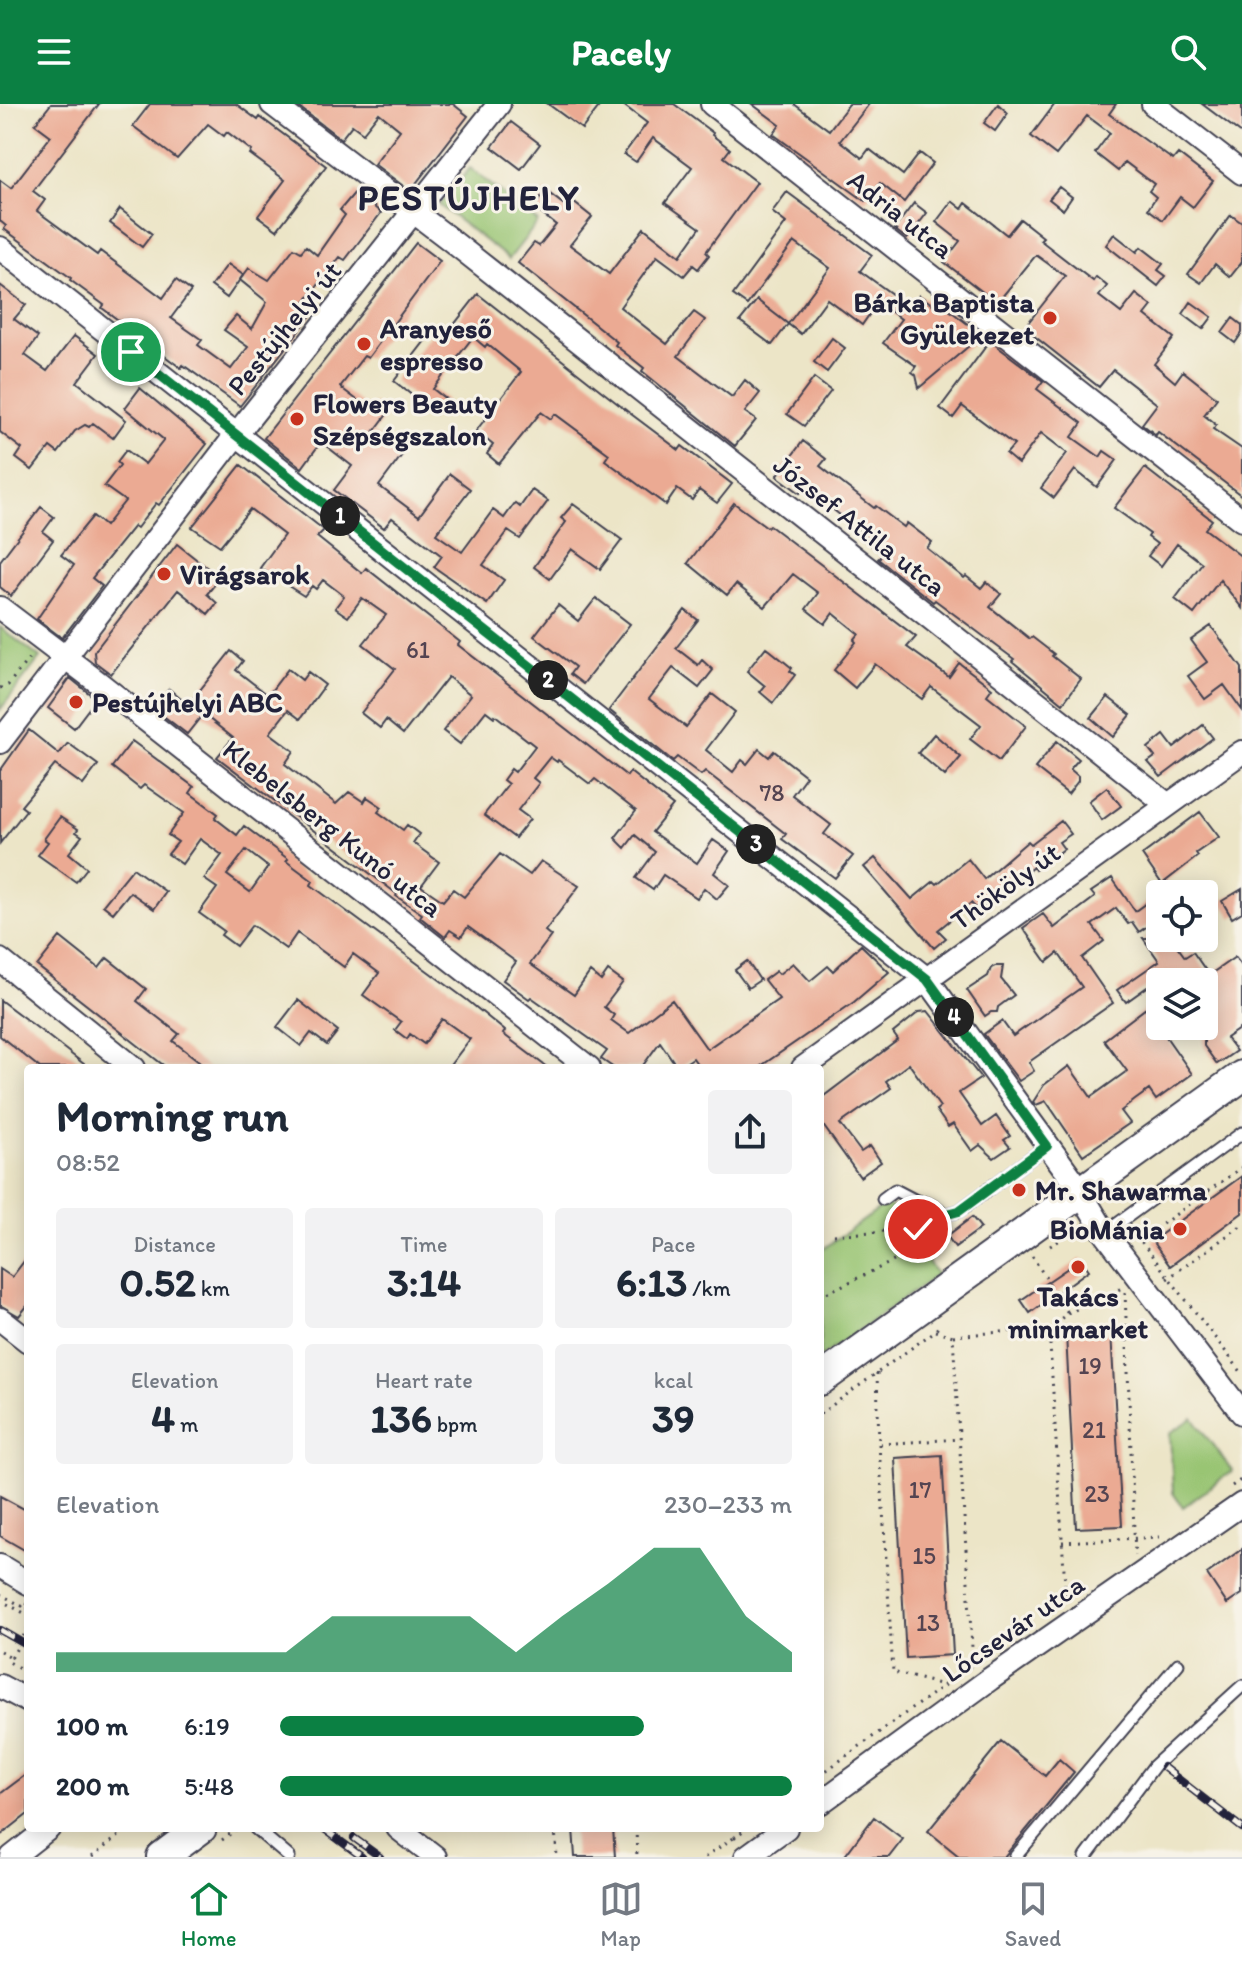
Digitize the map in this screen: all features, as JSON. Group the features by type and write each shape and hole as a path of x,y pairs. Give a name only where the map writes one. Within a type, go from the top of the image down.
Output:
{"main road":[{"path":"824,1377 1242,1076"},
{"path":"162,1857 196,1832"}],"street":[{"path":"272,104 413,213"},
{"name":"Pestújhelyi út","path":"0,742 236,435 499,104"},
{"name":"Adria utca","path":"712,104 1242,520"},
{"path":"1153,104 1242,173"},
{"name":"József Attila utca","path":"413,213 1168,805"},
{"path":"0,248 927,979 1073,1180 1105,1233 1242,1413"},
{"name":"Klebelsberg Kunó utca","path":"0,608 584,1064"},
{"name":"Thököly út","path":"809,1064 1242,752"},
{"path":"0,960 129,1064"},
{"path":"0,1319 24,1338"},
{"name":"Lőcsevár utca","path":"824,1800 990,1679 1242,1504"},
{"path":"0,1566 24,1581"},
{"path":"0,1686 24,1699"},
{"path":"12,1857 44,1832"},
{"path":"403,1832 435,1857"},
{"path":"740,1847 776,1832"}],"lane":[{"path":"1105,1233 1242,1133"},
{"path":"916,1201 909,1210 910,1220 918,1229 930,1228 944,1215 959,1211 1047,1146"},
{"path":"883,1199 895,1190 916,1201 938,1207 944,1215"},
{"path":"1015,1857 1178,1664"},
{"path":"1086,1857 1154,1766 1242,1686"},
{"path":"260,1832 289,1857"}],"path":[{"path":"0,688 8,685 29,658 65,659"},
{"path":"1242,1167 1140,1240 1166,1280 1242,1373"},
{"path":"1166,1280 1242,1225"},
{"path":"834,1235 918,1229"},
{"path":"824,1294 921,1248"},
{"path":"1032,1256 1068,1313"},
{"path":"935,1331 953,1336 1049,1328 1068,1313 1124,1287 1135,1556"},
{"path":"824,1411 935,1331 948,1315"},
{"path":"1049,1328 1066,1602"},
{"path":"824,1772 973,1665 953,1336"},
{"path":"877,1373 893,1672 944,1686"},
{"path":"879,1444 960,1439"},
{"path":"1062,1542 1161,1537"},
{"path":"0,1597 22,1606 24,1602"},
{"path":"24,1635 9,1662 24,1671"},
{"path":"0,1652 11,1657"},
{"path":"92,1857 124,1832"},
{"path":"555,1832 557,1857"},
{"path":"636,1832 637,1857"},
{"path":"705,1857 740,1847"}],"green space":[{"path":"470,168 538,222 509,259 439,205"},
{"path":"0,627 40,658 0,710"},
{"path":"888,1203 937,1275 824,1355 824,1248"},
{"path":"1193,1418 1232,1471 1183,1507 1173,1493 1170,1433"}],"building":[{"path":"51,104 99,104 33,191 45,200 37,211 97,255 100,251 163,298 176,280 191,291 171,318 202,340 198,345 231,369 248,347 224,330 236,316 252,329 267,302 240,280 249,268 269,280 294,248 301,252 306,246 317,255 345,215 340,210 356,191 381,213 345,260 340,257 302,306 312,314 240,406 183,365 181,368 162,354 102,308 104,305 71,278 4,229 6,226 0,221 0,180 11,188 51,136 35,124"},
{"path":"150,104 236,104 258,120 260,117 326,166 277,230 258,216 285,180 227,132 224,136 208,124 177,159 133,126"},
{"path":"295,104 453,104 468,116 410,191 374,164 400,130 379,113 363,133 352,125 341,139"},
{"path":"548,104 601,104 582,129"},
{"path":"622,104 674,104 713,133 730,149 724,157 757,182 706,252 709,255 698,269 693,265 684,276 657,256 620,307 667,344 694,312 705,320 678,356 732,397 745,380 760,393 745,412 756,420 735,446 642,371 644,368 615,345 617,342 518,263 534,243 539,246 556,225 533,207 546,191 563,204 568,198 592,217 570,245 609,274 644,228 680,256 700,228 665,203 692,167 653,138 636,162 624,154 647,123"},
{"path":"752,104 794,104 829,130 849,104 869,104 840,141 862,158 869,149 903,175 920,153 933,163 904,202 880,183 865,201 773,134 780,125"},
{"path":"998,104 1008,113 995,131 984,123"},
{"path":"1055,104 1116,104 1109,114 1173,160 1178,154 1213,181 1193,207 1180,197 1163,220 1148,209 1156,197 1149,191 1154,184 1125,162 1118,171 1095,153 1110,133 1087,116 1056,155 1031,136"},
{"path":"1202,104 1242,104 1242,134"},
{"path":"511,122 540,144 521,169 492,147"},
{"path":"1059,187 1072,197 1063,210 1049,199"},
{"path":"787,192 872,255 860,271 910,307 919,295 941,310 944,306 982,335 919,388 916,375 912,372 916,366 883,343 901,319 878,302 862,325 827,299 801,334 788,324 830,268 794,242 747,305 733,295 786,223 772,212"},
{"path":"952,201 962,209 966,203 1007,235 1020,219 1043,237 1040,240 1093,281 1096,277 1107,286 1099,296 1121,313 1136,294 1152,306 1145,315 1174,338 1154,364 1175,382 1183,371 1217,398 1204,415 1216,425 1213,429 1242,449 1242,496 1158,432 1156,435 1142,424 1157,404 1113,370 1099,387 1024,328 1065,276 1036,255 997,303 944,262 960,241 936,222"},
{"path":"914,203 927,213 907,239 894,229"},
{"path":"120,209 152,234 142,247 110,223"},
{"path":"1231,215 1242,223 1242,262 1230,277 1215,264 1201,283 1188,274"},
{"path":"1114,234 1137,252 1141,247 1163,264 1158,270 1166,276 1158,286 1106,245"},
{"path":"416,243 440,261 368,358 364,356 340,387 369,409 374,403 388,413 373,433 402,455 379,486 419,516 450,474 470,489 436,534 462,552 493,510 504,518 515,503 520,507 532,490 548,501 520,539 508,531 483,565 504,580 487,604 434,567 442,556 392,518 384,528 334,490 352,466 321,442 302,468 264,438"},
{"path":"228,264 243,275 227,298 211,286"},
{"path":"0,285 26,305 14,319 38,337 25,355 47,371 74,336 98,354 77,382 126,420 113,438 93,423 75,431 58,453 50,447 32,470 16,458 22,449 0,432"},
{"path":"478,294 679,450 682,446 732,484 717,503 699,490 692,500 677,489 666,505 605,460 609,454 555,414 551,419 541,412 499,464 487,454 493,445 476,431 521,372 487,344 485,347 473,337 433,389 447,400 436,414 394,381 432,332 442,340"},
{"path":"757,300 788,324 772,345 740,321"},
{"path":"1191,302 1212,317 1203,329 1183,314"},
{"path":"1233,318 1242,325 1242,333 1235,343 1222,333"},
{"path":"832,338 845,348 827,372 814,362"},
{"path":"990,341 1043,381 1037,389 1082,423 1072,437 1100,457 1104,451 1117,460 1097,487 1075,470 1054,498 1041,488 1067,453 1041,433 1018,464 1006,454 1014,445 962,406 953,418 940,408"},
{"path":"814,378 831,391 804,426 787,414"},
{"path":"140,388 207,444 159,505 156,503 137,528 134,526 92,578 102,586 62,638 37,619 74,565 61,555 93,516 105,526 125,501 104,486 120,465 117,462 126,450 145,464 164,440 125,408"},
{"path":"803,441 826,459 820,466 874,508 876,506 904,527 907,523 932,542 927,548 964,578 966,576 981,588 986,582 1001,594 990,607 1054,654 1052,656 1081,679 1063,703 1012,661 1014,659 878,559 883,554 864,540 866,538 856,531 858,529 804,487 800,493 777,476"},
{"path":"241,465 324,530 317,537 362,573 366,568 460,642 458,645 627,776 630,772 673,806 652,832 697,863 713,840 729,851 714,873 729,885 717,899 704,888 697,898 663,875 653,890 636,878 655,852 635,835 625,848 615,838 636,811 595,779 590,784 550,757 533,778 539,783 518,810 530,819 515,838 484,815 508,784 503,780 511,769 515,772 535,746 486,711 460,744 443,731 471,695 448,677 403,734 386,720 380,728 361,713 395,669 363,644 386,615 362,598 348,617 335,608 344,596 323,580 316,589 312,586 304,596 260,568 284,535 250,509 220,546 192,527"},
{"path":"1145,468 1212,520 1205,529 1242,557 1242,608 1220,580 1194,614 1175,599 1202,563 1177,544 1161,566 1148,556 1157,544 1148,537 1150,534 1114,508"},
{"path":"734,503 767,527 769,525 916,637 907,647 949,677 959,663 992,688 987,695 1026,726 999,761 970,739 981,725 931,687 922,699 875,664 855,688 834,670 859,634 833,613 825,624 806,609 818,593 793,574 765,607 736,584 727,595 688,563"},
{"path":"573,504 622,540 600,569 572,549 550,579 534,567 566,522 561,518"},
{"path":"41,507 54,517 43,532 53,540 11,596 0,587 0,561"},
{"path":"177,544 220,578 207,594 217,603 208,614 178,590 111,674 95,662 94,652"},
{"path":"596,598 630,624 583,684 570,674 575,667 534,636 558,605 578,621"},
{"path":"685,610 698,620 676,648 698,665 702,660 713,670 699,688 673,668 649,699 686,727 712,694 735,712 706,750 733,772 742,760 747,764 759,749 769,757 774,751 806,776 792,795 831,825 824,834 853,856 835,878 782,839 786,834 705,771 701,775 677,757 673,761 609,710"},
{"path":"1211,626 1242,668 1242,710 1224,685 1205,699 1188,676 1207,662 1191,640"},
{"path":"766,647 792,668 790,671 795,675 773,703 760,692 765,686 747,671"},
{"path":"231,651 243,661 236,670 268,695 288,669 302,680 308,672 325,685 300,719 288,710 270,733 294,751 285,764 336,804 349,792 364,802 367,797 382,807 378,812 403,830 407,825 419,834 413,843 439,862 421,886 443,901 453,889 464,897 500,854 530,875 541,861 579,886 545,931 551,936 530,964 574,995 590,972 601,981 608,971 623,982 604,1007 614,1015 611,1020 629,1033 672,1000 707,1049 779,999 764,980 776,971 779,974 793,963 810,981 828,966 833,971 861,945 889,972 854,1002 764,1064 697,1064 693,1058 684,1064 675,1064 660,1042 644,1064 608,1064 601,1059 607,1051 503,980 516,962 468,927 461,937 450,930 445,937 397,894 217,757 233,738 203,714 187,734 153,708 169,689 188,705"},
{"path":"70,678 96,699 74,728 48,708"},
{"path":"1108,697 1131,715 1113,737 1091,718"},
{"path":"1203,725 1213,738 1161,777 1148,762 1155,757 1148,748 1164,735 1174,748"},
{"path":"29,730 59,754 68,743 98,765 83,785 55,765 21,806 26,810 0,843 0,771"},
{"path":"934,734 961,757 945,776 918,753"},
{"path":"132,741 194,787 190,793 218,814 215,818 237,835 244,826 288,859 286,861 313,881 311,885 467,1000 505,1031 503,1034 543,1064 451,1064 470,1039 442,1019 424,1044 410,1034 407,1039 395,1030 401,1022 363,995 379,973 353,954 344,967 297,933 286,949 252,925 236,946 221,935 224,931 199,913 217,888 204,879 222,855 200,839 182,864 168,854 178,842 168,835 184,813 144,785 140,789 112,767","holes":["246,850 268,867 250,892 227,875"]},
{"path":"1057,741 1079,759 1070,769 1078,776 1078,781 1068,794 1035,768"},
{"path":"1107,787 1121,806 1102,820 1089,801"},
{"path":"1200,812 1219,837 1167,880 1159,880 1142,855"},
{"path":"60,817 78,829 76,832 82,836 69,853 87,868 76,882 38,855 48,842 44,839"},
{"path":"1061,821 1071,834 1059,842 1064,849 1035,870 1033,867 979,912 971,903 938,930 946,938 934,948 864,867 875,858 912,899 968,859 984,879 1028,841 1031,844"},
{"path":"133,868 166,892 154,909 130,892 113,913 103,905"},
{"path":"1112,878 1135,911 1146,903 1146,927 1139,932 1132,922 1128,924 1116,908 1092,925 1104,941 1082,958 1113,1003 1029,1062 1034,1071 1019,1081 984,1034 1002,1021 1013,1036 1082,987 1058,953 1047,962 1023,928 1043,914 1054,928 1095,897 1091,892"},
{"path":"1242,889 1242,912 1232,918 1222,901"},
{"path":"60,937 99,968 107,958 146,989 137,1001 179,1034 173,1041 203,1064 162,1064 37,966"},
{"path":"1153,952 1181,952 1185,957 1193,952 1204,968 1149,968 1159,961"},
{"path":"1235,957 1242,966 1242,1027 1226,1038 1236,1051 1217,1064 1204,1046 1204,1040 1218,1040 1218,969"},
{"path":"747,961 760,980 748,988 735,970"},
{"path":"995,966 1003,966 1001,979 1014,995 998,1007 997,1012 985,1016 967,990 988,976"},
{"path":"1146,970 1146,988 1126,1002 1117,990"},
{"path":"0,1000 84,1064 35,1064 0,1036"},
{"path":"298,1000 338,1031 327,1045 311,1033 301,1046 277,1027"},
{"path":"1146,1008 1146,1040 1168,1040 1192,1074 1156,1100 1149,1090 1135,1100 1121,1111 1130,1123 1083,1155 1046,1101 1036,1105 1033,1102 1044,1085 1069,1066 1091,1097 1127,1071 1104,1040"},
{"path":"928,1011 981,1078 959,1093 982,1126 996,1116 1010,1136 1004,1140 1010,1147 994,1158 980,1145 972,1151 953,1124 948,1127 936,1110 940,1107 909,1064 886,1081 891,1088 840,1124 861,1152 870,1146 881,1162 860,1177 824,1127 824,1096 898,1040 893,1033 919,1012"},
{"path":"1242,1176 1242,1213 1170,1266 1152,1241"},
{"path":"972,1217 981,1228 955,1247 947,1236"},
{"path":"1081,1259 1089,1270 1030,1313 1021,1300"},
{"path":"24,1261 24,1310 19,1316 0,1305 0,1269 12,1277"},
{"path":"1111,1332 1122,1526 1076,1528 1066,1334"},
{"path":"942,1455 953,1655 906,1658 895,1458"},
{"path":"0,1496 24,1509 24,1550 0,1536"},
{"path":"1242,1549 1242,1594 1227,1604 1207,1574"},
{"path":"1001,1741 1045,1776 1059,1759 1074,1772 1004,1857 960,1857 928,1831"},
{"path":"24,1776 24,1817 0,1836 0,1794"},
{"path":"874,1817 903,1839 889,1857 844,1857"},
{"path":"573,1832 613,1832 615,1857 575,1857"}],"railway":[{"path":"0,1630 24,1644"},
{"path":"1163,1767 1242,1828"},
{"path":"328,1832 362,1857"},
{"path":"354,1838 380,1857"}],"place":[{"name":"Bárka Baptista Gyülekezet","path":"1050,318"},
{"name":"Aranyeső espresso","path":"364,344"},
{"name":"Flowers Beauty Szépségszalon","path":"297,419"},
{"name":"Virágsarok","path":"164,574"},
{"name":"Pestújhelyi ABC","path":"76,702"},
{"name":"Mr. Shawarma","path":"1019,1190"},
{"name":"BioMánia","path":"1180,1229"},
{"name":"Takács minimarket","path":"1078,1267"}],"district":[{"name":"PESTÚJHELY","path":"469,197"}],"route":[{"path":"131,352 927,979 1047,1146 959,1211 944,1215 930,1228 918,1229"}]}
